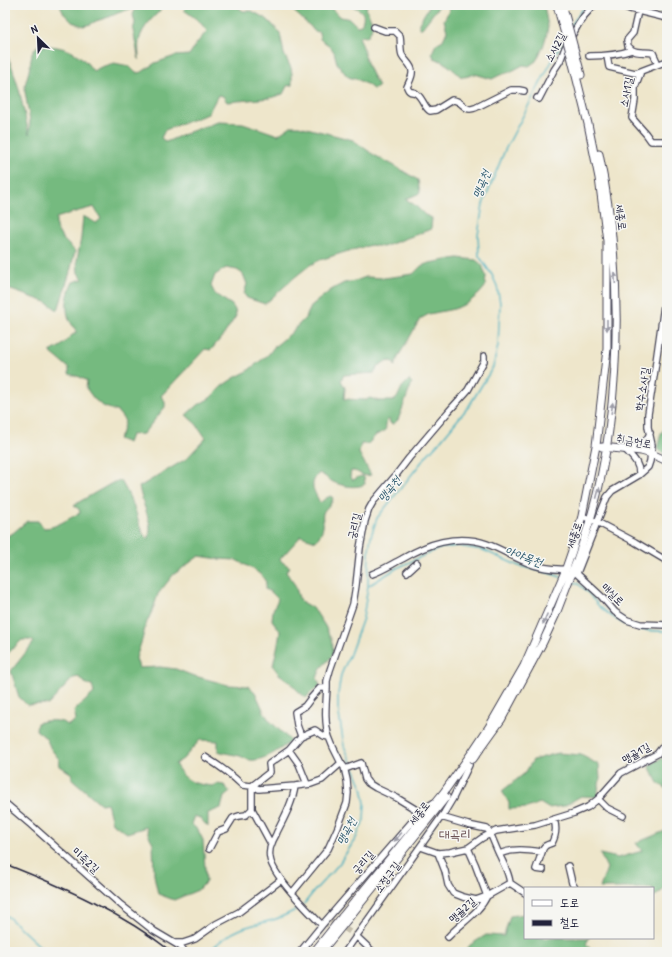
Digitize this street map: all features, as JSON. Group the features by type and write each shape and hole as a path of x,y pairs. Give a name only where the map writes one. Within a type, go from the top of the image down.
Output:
{"main road":[{"path":"557,5 562,11 573,52"},
{"name":"세종로","path":"570,572 573,548 582,516 596,446 607,349 607,241 597,170 573,52"},
{"name":"세종로","path":"321,952 345,918 437,801 489,727 518,678 594,520 607,447 616,365 614,252 612,228 604,178 592,124 573,52"},
{"name":"취금헌로","path":"596,446 641,451 652,454 667,462"},
{"name":"세종로","path":"314,952 345,918 435,811 501,720 543,642 564,583"}],"street":[{"name":"소사2길","path":"537,98 539,99 545,90 578,25 594,5"},
{"path":"620,5 667,18"},
{"path":"638,11 633,33 627,40 628,46 636,52 653,53 658,64"},
{"path":"374,28 385,31 395,31 400,36 403,56 412,68 412,75 407,87 408,90 416,93 430,111 436,110 452,100 458,101 467,108 477,108 511,90 524,91"},
{"path":"589,56 607,56 632,50"},
{"name":"소사1길","path":"607,56 609,67 635,72 667,61"},
{"name":"소사1길","path":"641,71 635,87 635,100 632,118 651,141 667,141"},
{"name":"학수소사길","path":"652,454 652,444 648,427 648,414 667,284"},
{"name":"궁리길","path":"294,895 328,849 347,802 348,793 345,769 333,747 327,731 326,688 330,670 353,604 360,548 369,509 373,502 468,390 484,362 484,356"},
{"path":"639,475 640,471 635,459 625,449 648,440 650,433"},
{"path":"594,520 612,491 639,475 648,466 652,454"},
{"path":"582,516 594,520 667,561"},
{"path":"372,574 382,571 409,555 440,543 456,540 486,544 529,563 570,572"},
{"path":"406,572 416,564 409,555"},
{"name":"매실로","path":"570,572 601,596 614,612 627,620 640,624 667,626"},
{"path":"301,736 297,725 295,712 306,706 320,688 326,688"},
{"path":"252,786 270,772 269,764 289,750 301,736 315,730 324,736 329,737"},
{"name":"맹골1길","path":"438,853 468,848 482,838 496,831 535,825 554,820 588,807 598,799 622,773 657,754 667,741"},
{"path":"289,750 298,764 307,784"},
{"path":"205,756 221,767 242,785 252,786 259,789 295,786 322,780 341,763"},
{"path":"345,769 361,763 365,779 368,783 420,812"},
{"name":"소정구길","path":"345,952 443,814 453,798 469,765"},
{"path":"252,786 252,809 271,844"},
{"path":"295,786 294,794 288,810 271,844 270,858 274,869 281,880 322,925"},
{"path":"598,799 607,808 623,816"},
{"name":"궁리길","path":"300,952 420,812 437,801"},
{"name":"미죽2길","path":"5,803 121,905 154,931 183,950"},
{"path":"209,849 214,837 218,832 226,829 233,818 246,815 252,809"},
{"path":"443,814 468,825 489,831 507,872 510,883 524,892"},
{"path":"543,870 536,869 543,848 545,845 552,843 554,838 556,826 554,820"},
{"path":"421,846 438,853"},
{"path":"468,848 487,896"},
{"path":"499,854 507,851 520,850 542,852"},
{"name":"맹골2길","path":"438,853 445,871 448,885 454,893 463,897 476,900 487,896 510,883"},
{"path":"568,866 574,887"},
{"path":"175,944 195,939 216,924 239,912 281,880"},
{"name":"맹골2길","path":"448,936 482,906 487,896"},
{"path":"356,936 373,952"}],"green space":[{"path":"166,5 143,30 139,41 139,60 133,30 135,23 133,15 136,7 83,26 72,22 64,14 60,6"},
{"path":"187,5 238,5 243,11 252,11 268,20 280,33 284,54 291,68 292,85 287,86 283,94 270,98 227,102 223,96 218,95 208,114 165,130 161,138 166,142 218,122 243,123 278,135 291,126 299,126 353,140 374,155 418,180 420,193 406,199 425,215 432,218 431,229 383,247 371,245 320,260 310,265 295,277 265,304 247,298 244,294 247,284 243,274 237,270 226,268 215,275 211,286 215,294 232,305 236,316 225,333 211,350 205,349 161,396 165,401 165,407 143,434 131,435 128,443 118,439 121,435 125,421 118,412 103,406 94,399 86,388 87,381 69,374 69,368 50,352 61,346 77,332 68,316 67,301 73,282 83,279 78,273 77,260 83,216 96,223 101,219 94,207 56,218 56,228 62,238 75,251 58,310 46,302 5,289 5,52 11,64 19,89 29,134 30,121 25,85 32,53 37,46 50,46 69,50 86,62 93,71 114,63 129,66 136,73 142,72 155,63 175,56 189,55 207,31 199,21 184,10"},
{"path":"287,5 327,5 341,17 350,19 357,26 361,25 363,21 363,14 360,10 350,5 367,5 366,10 372,21 372,26 367,37 359,37 369,68 379,86 373,89 355,78 347,76 337,63 334,52 330,46 320,39 319,32 314,31"},
{"path":"430,5 441,5 422,28 419,28 419,23"},
{"path":"448,5 544,5 548,27 543,47 536,61 529,66 523,65 492,79 475,74 465,77 460,76 442,61 434,58 432,53 436,44 443,40 447,31 444,20 449,11"},
{"path":"458,258 476,260 482,265 486,276 485,287 479,294 468,303 454,309 429,314 420,319 399,355 395,366 391,361 385,362 377,367 374,373 344,375 341,380 345,388 344,399 366,400 370,398 379,401 393,401 397,398 402,387 409,380 412,383 398,420 393,424 390,423 389,419 387,420 385,431 376,435 368,444 361,444 359,453 371,475 364,476 351,471 350,477 353,480 363,476 365,484 354,487 341,485 319,473 314,481 313,488 320,503 331,496 333,498 323,513 323,529 316,541 301,536 280,559 290,567 286,572 295,585 300,601 314,609 331,639 333,655 321,668 317,678 320,686 306,698 290,682 279,674 273,666 280,631 272,620 273,610 278,599 271,592 265,589 266,582 261,575 253,569 236,560 199,556 173,575 158,594 146,624 136,658 139,668 160,667 176,669 191,675 228,685 248,686 255,692 265,714 270,721 291,741 269,755 253,760 218,751 218,741 200,740 183,759 175,764 183,775 191,781 213,786 217,784 224,785 230,792 224,797 221,808 208,813 208,827 200,818 194,816 191,824 198,830 203,840 206,882 198,890 174,900 158,894 154,875 153,843 146,827 127,833 112,823 107,803 101,804 72,779 72,774 60,766 59,759 51,749 46,738 36,730 37,723 41,722 57,721 68,725 76,720 74,711 94,693 92,685 85,683 79,677 73,678 48,705 27,705 19,697 11,671 34,642 31,640 22,640 5,656 5,537 13,533 27,521 38,521 44,528 58,525 80,513 79,509 74,506 79,502 114,482 121,481 134,507 143,533 148,539 150,525 139,487 186,459 206,438 196,424 186,415 195,407 210,398 222,386 246,372 268,355 274,347 290,334 306,317 312,305 331,290 344,283 366,277 384,278 413,274 421,266 429,263"},
{"path":"667,426 667,455 657,449 661,433"},
{"path":"558,753 581,755 599,765 600,779 597,797 581,796 564,806 548,808 540,803 527,808 509,809 509,803 502,791 525,773 533,760"},
{"path":"667,757 667,789 658,783 649,766 656,761"},
{"path":"667,830 667,887 654,897 654,887 600,887 607,868 600,854 618,858 642,851 636,843"},
{"path":"524,914 524,939 588,939 586,944 593,952 465,952 470,945 486,935 504,936 510,916"}],"waterway":[{"name":"맹곡천","path":"571,26 586,5"},
{"path":"639,5 667,13"},
{"name":"맹곡천","path":"352,764 344,746 338,708 338,694 341,675 363,618 368,586 371,536 377,518 428,454 469,406 493,367 498,346 500,303 497,286 492,275 479,256 478,235 483,204 505,150 563,40"},
{"name":"아야목천","path":"368,586 397,568 429,553 441,548 458,546 483,550 519,566 561,577"},
{"name":"아야목천","path":"572,581 584,588 607,613 626,625 640,630 667,631"},
{"name":"맹곡천","path":"304,904 339,864 356,838 364,820 365,803 362,787 354,768"},
{"name":"맹곡천","path":"208,952 223,939 236,931 277,919 301,907"},
{"name":"맹곡천","path":"5,914 46,952"}],"tunnel":[{"path":"322,925 335,922 356,936"}],"railway":[{"path":"5,864 49,882 113,913 153,938 172,952"}],"district":[{"name":"대곡리","path":"455,834"}]}
